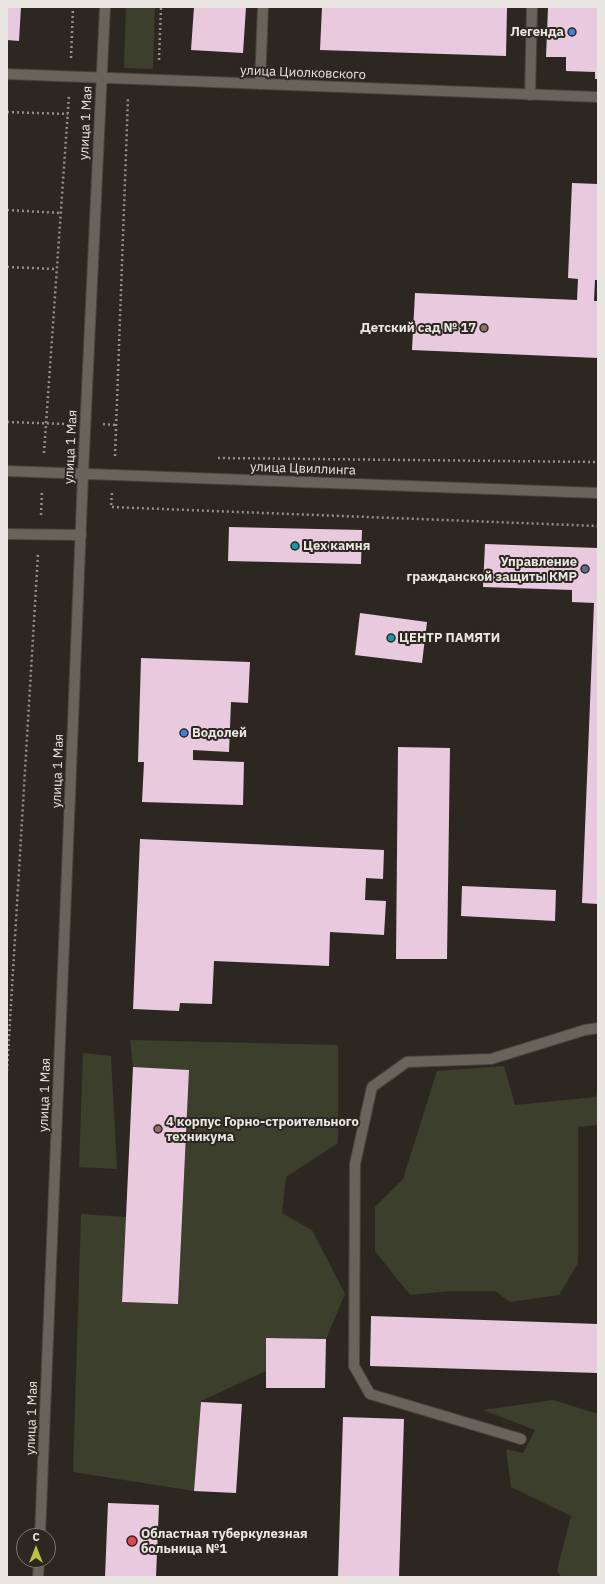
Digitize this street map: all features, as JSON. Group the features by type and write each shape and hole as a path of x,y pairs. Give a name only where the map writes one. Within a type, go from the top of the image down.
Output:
{"street":[{"name":"улица 1 Мая","path":"40,1528 85,424 105,7"},
{"path":"260,84 262,7"},
{"path":"530,95 532,7"},
{"name":"улица Циолковского","path":"7,74 598,97"},
{"name":"улица Цвиллинга","path":"7,472 43,472 598,493"},
{"path":"7,534 81,535"},
{"path":"521,1439 370,1394 354,1366 355,1164 372,1087 407,1062 492,1059 585,1030 598,1028"}],"path":[{"path":"7,1071 40,534 45,423 71,77 73,7"},
{"path":"129,79 117,425 111,506 598,526"},
{"path":"7,112 68,114"},
{"path":"7,210 61,213"},
{"path":"7,267 56,269"},
{"path":"7,422 117,425"},
{"path":"115,457 123,457"},
{"path":"210,458 598,462"}],"green space":[{"path":"126,7 155,7 153,69 124,68"},
{"path":"130,1040 338,1045 338,1143 286,1177 282,1213 312,1230 345,1294 326,1339 267,1338 266,1371 201,1401 194,1491 73,1472 81,1214 126,1217 122,1302 178,1304 189,1070 133,1067"},
{"path":"83,1053 111,1056 117,1169 79,1167"},
{"path":"504,1066 515,1105 596,1097 598,1086 598,1125 578,1127 578,1263 559,1295 510,1302 495,1291 450,1291 410,1295 375,1251 375,1207 403,1179 437,1071"},
{"path":"553,1400 598,1414 598,1577 561,1577 557,1570 571,1516 511,1487 506,1449 523,1453 535,1430 483,1410"}],"building":[{"path":"7,7 21,7 19,41 7,40"},
{"path":"194,7 246,7 243,53 191,50"},
{"path":"322,7 507,7 506,56 320,50"},
{"name":"Легенда","path":"548,7 598,7 598,79 595,79 595,72 566,71 566,57 546,57"},
{"path":"572,183 598,184 598,280 595,280 594,301 598,301 598,358 412,350 415,293 577,300 578,279 568,278"},
{"name":"Цех камня","path":"229,527 362,530 361,564 228,561"},
{"path":"485,544 598,548 598,904 582,903 594,603 572,602 572,590 483,587"},
{"name":"ЦЕНТР ПАМЯТИ","path":"360,613 427,622 422,663 355,655"},
{"name":"Водолей","path":"141,658 250,662 248,703 231,702 229,752 193,750 193,760 244,762 243,805 142,802 144,762 138,762"},
{"path":"398,747 450,748 447,959 396,959"},
{"path":"140,839 384,850 383,879 366,878 365,900 386,901 384,935 330,932 329,966 214,961 212,1004 180,1003 179,1011 133,1009"},
{"path":"462,886 556,890 555,921 461,916"},
{"name":"4 корпус Горно-строительного техникума","path":"133,1067 189,1070 178,1304 122,1302"},
{"path":"371,1316 598,1324 598,1373 370,1366"},
{"path":"266,1338 326,1339 325,1388 266,1388"},
{"path":"201,1402 242,1404 236,1493 194,1491"},
{"path":"343,1417 404,1419 399,1577 338,1577"},
{"name":"Областная туберкулезная больница №1","path":"108,1503 159,1505 156,1577 105,1577"}],"place":[{"name":"Легенда","path":"572,32"},
{"name":"Детский сад № 17","path":"484,328"},
{"name":"Цех камня","path":"295,546"},
{"name":"Управление гражданской защиты КМР","path":"585,569"},
{"name":"ЦЕНТР ПАМЯТИ","path":"391,638"},
{"name":"Водолей","path":"184,733"},
{"name":"4 корпус Горно-строительного техникума","path":"158,1129"},
{"name":"Областная туберкулезная больница №1","path":"132,1541"}]}
